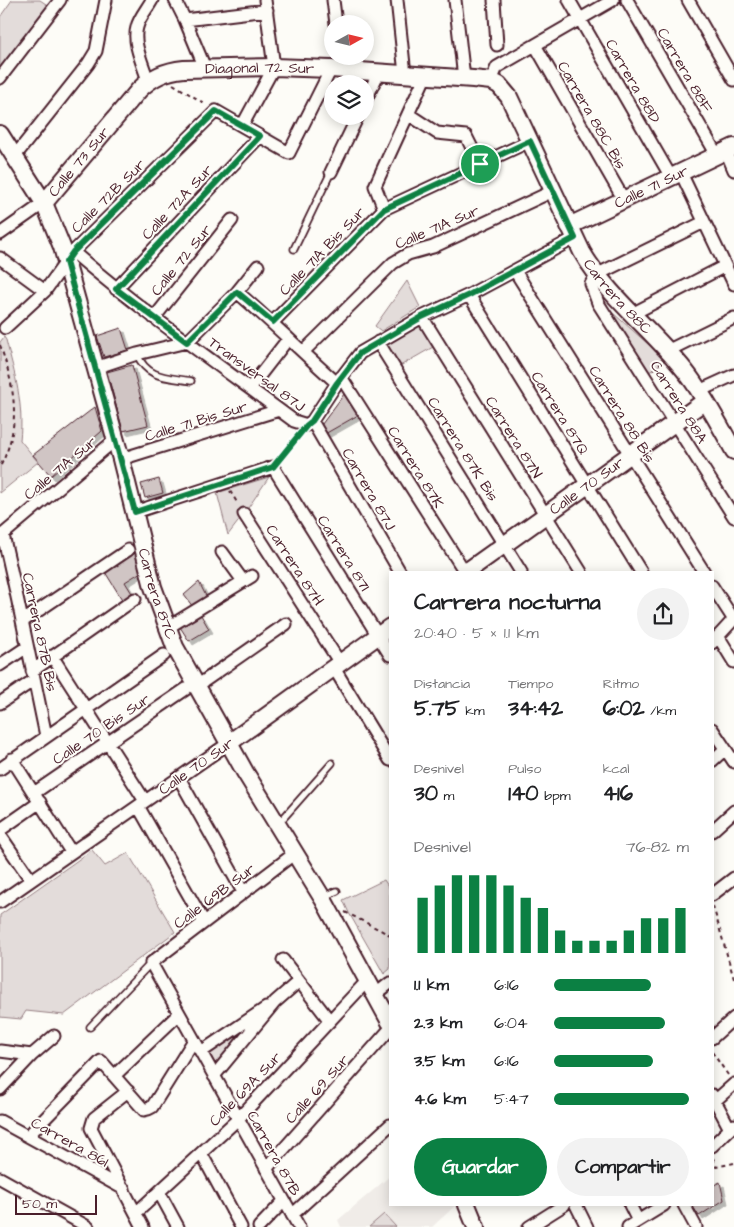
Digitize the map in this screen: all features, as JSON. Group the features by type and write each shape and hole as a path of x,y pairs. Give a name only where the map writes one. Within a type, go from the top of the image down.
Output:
{"street":[{"path":"0,78 60,0"},
{"path":"15,156 88,64 96,50 106,0"},
{"path":"152,0 138,22 136,41 153,78"},
{"path":"175,0 205,68"},
{"path":"333,0 335,15"},
{"path":"397,0 405,74"},
{"path":"455,0 464,78"},
{"path":"497,45 494,4 505,0"},
{"name":"Carrera 88D","path":"569,0 704,222 734,284"},
{"path":"494,74 535,45 613,0"},
{"name":"Carrera 88F","path":"627,0 725,151 734,170"},
{"path":"688,0 734,80"},
{"path":"185,20 266,5 274,67 242,126"},
{"name":"Carrera 88C Bis","path":"535,45 624,200"},
{"name":"Diagonal 72 Sur","path":"153,78 176,70 274,67 464,78 494,74"},
{"path":"216,111 289,153 331,69"},
{"path":"374,82 379,72"},
{"name":"Carrera 88C","path":"494,74 509,97 572,232 596,275 689,376 729,431 734,451"},
{"path":"384,209 375,186 426,75"},
{"name":"Calle 73 Sur","path":"0,234 44,203 128,102 153,78"},
{"name":"Calle 72B Sur","path":"5,328 45,291 70,257 216,111"},
{"path":"408,114 437,133 466,136 480,164"},
{"path":"331,172 354,125"},
{"name":"Carrera 87C","path":"0,134 44,203 70,257 95,368 121,459 153,587 167,628 192,688 229,743 322,897 389,1020"},
{"name":"Calle 72A Sur","path":"116,289 260,136"},
{"name":"Calle 71A Bis Sur","path":"273,322 384,209 530,141"},
{"name":"Calle 71 Sur","path":"310,423 360,353 422,317 515,271 572,232 624,200 725,151"},
{"name":"Calle 71A Sur","path":"303,352 393,263 408,254 433,247 553,191"},
{"name":"Calle 72 Sur","path":"154,318 232,220"},
{"path":"596,275 704,222"},
{"name":"Transversal 87J","path":"70,257 294,421 310,423"},
{"path":"0,258 45,291"},
{"path":"95,368 137,354 187,342 237,292 258,266"},
{"path":"632,314 725,266"},
{"name":"Carrera 88 Bis","path":"515,271 703,571"},
{"name":"Carrera 88A","path":"596,275 591,284 598,303 734,517"},
{"name":"Carrera 87K","path":"237,292 273,322 303,352 339,380 465,571"},
{"name":"Carrera 87Q","path":"469,295 640,571"},
{"name":"Carrera 87N","path":"422,317 580,571"},
{"path":"669,354 734,318"},
{"path":"250,388 288,339"},
{"name":"Carrera 87K Bis","path":"378,342 520,571"},
{"name":"Calle 70 Sur","path":"467,571 674,423 702,396 734,374"},
{"name":"Calle 71 Bis Sur","path":"121,459 279,410"},
{"name":"Carrera 87J","path":"310,423 399,571"},
{"name":"Calle 71A Sur","path":"2,536 115,440"},
{"path":"135,512 273,467"},
{"name":"Carrera 87I","path":"273,467 384,631 389,651"},
{"name":"Carrera 87H","path":"244,514 337,665 389,758"},
{"name":"Carrera 87B Bis","path":"2,536 24,621 27,647 46,736"},
{"path":"24,621 128,550"},
{"path":"167,628 248,578 222,552"},
{"path":"714,589 734,619 715,640 734,662"},
{"path":"0,703 33,676 52,656 135,599"},
{"name":"Calle 70 Bis Sur","path":"0,830 37,797 107,743 286,624"},
{"name":"Calle 70 Sur","path":"0,902 229,743 384,631"},
{"path":"0,665 27,647"},
{"path":"0,769 164,655"},
{"path":"52,656 107,743 204,922"},
{"path":"714,732 734,762"},
{"path":"714,759 725,749"},
{"path":"12,759 71,852"},
{"path":"179,778 243,892"},
{"path":"714,829 734,811"},
{"path":"0,834 31,880"},
{"name":"Calle 69B Sur","path":"151,963 295,852"},
{"path":"714,894 734,878"},
{"path":"283,960 330,1022"},
{"name":"Carrera 87B","path":"151,963 299,1227"},
{"path":"200,1052 275,1002 299,981"},
{"name":"Calle 69A Sur","path":"137,1212 238,1119 330,1022 372,987 389,982"},
{"path":"214,1076 275,1002"},
{"path":"114,1076 179,1014"},
{"path":"714,1036 734,1018"},
{"name":"Calle 69 Sur","path":"266,1169 389,1030"},
{"path":"0,1089 32,1055 54,1036"},
{"path":"28,1136 101,1061 144,1110 152,1107 194,1040"},
{"path":"0,1051 32,1055"},
{"path":"714,1144 732,1127 715,1105 734,1084"},
{"path":"128,1091 94,1118 92,1128 144,1227"},
{"name":"Carrera 86I","path":"0,1121 124,1189"},
{"path":"292,1215 389,1126"},
{"path":"201,1153 241,1227"},
{"path":"0,1178 88,1227"},
{"path":"159,1192 178,1227"},
{"path":"259,1227 284,1201"},
{"path":"467,1206 476,1227"},
{"path":"535,1225 563,1206"},
{"path":"576,1206 587,1227"},
{"path":"630,1206 633,1224 662,1206"},
{"path":"685,1206 696,1227"}],"lane":[{"path":"294,249 331,172"},
{"path":"137,354 150,372 191,381"},
{"path":"278,825 287,817 332,763"},
{"path":"322,897 337,891"},
{"path":"90,1027 151,963"}],"path":[{"path":"153,78 216,111"},
{"path":"0,345 14,395 15,424 5,458 0,467"},
{"path":"645,375 669,354"},
{"path":"273,467 310,423"},
{"path":"225,483 244,514"},
{"path":"344,911 389,934"},
{"path":"714,911 734,979"},
{"path":"714,1055 734,1084"},
{"path":"714,1162 716,1168 734,1163"}],"shaded area":[{"path":"12,0 40,0 49,6 0,69 0,17"},
{"path":"407,281 420,307 381,331 375,326"},
{"path":"604,305 666,360 648,373"},
{"path":"419,324 433,347 400,366 386,343"},
{"path":"4,337 13,365 20,402 20,440 38,462 0,493 0,342"},
{"path":"269,477 244,514 228,535 217,493"},
{"path":"92,850 105,866 128,853 175,932 64,1015 26,1011 21,1019 0,1017 0,915"},
{"path":"384,880 389,888 389,970 384,974 349,913 343,900"},
{"path":"266,1010 216,1069 209,1054"},
{"path":"389,1177 389,1206 455,1206 432,1227 341,1227 338,1220"},
{"path":"384,1214 396,1227 369,1227"}],"building":[{"path":"121,328 128,350 104,357 97,336"},
{"path":"132,365 148,425 123,431 107,372"},
{"path":"347,390 360,414 323,435 319,428"},
{"path":"95,407 102,431 51,476 33,455"},
{"path":"159,479 163,493 145,498 141,484"},
{"path":"135,553 141,572 125,582 133,595 123,601 105,572"},
{"path":"199,582 207,598 193,607 184,595"},
{"path":"201,615 209,629 189,641 180,627"},
{"path":"720,1182 724,1200 699,1216 693,1206 714,1206 714,1185"}],"route":[{"path":"216,111 260,136 116,289 187,342 237,292 273,322 384,209 480,164 530,141 575,238 469,295 422,317 360,353 312,421 273,467 135,512 66,262 73,252 216,111"}]}
